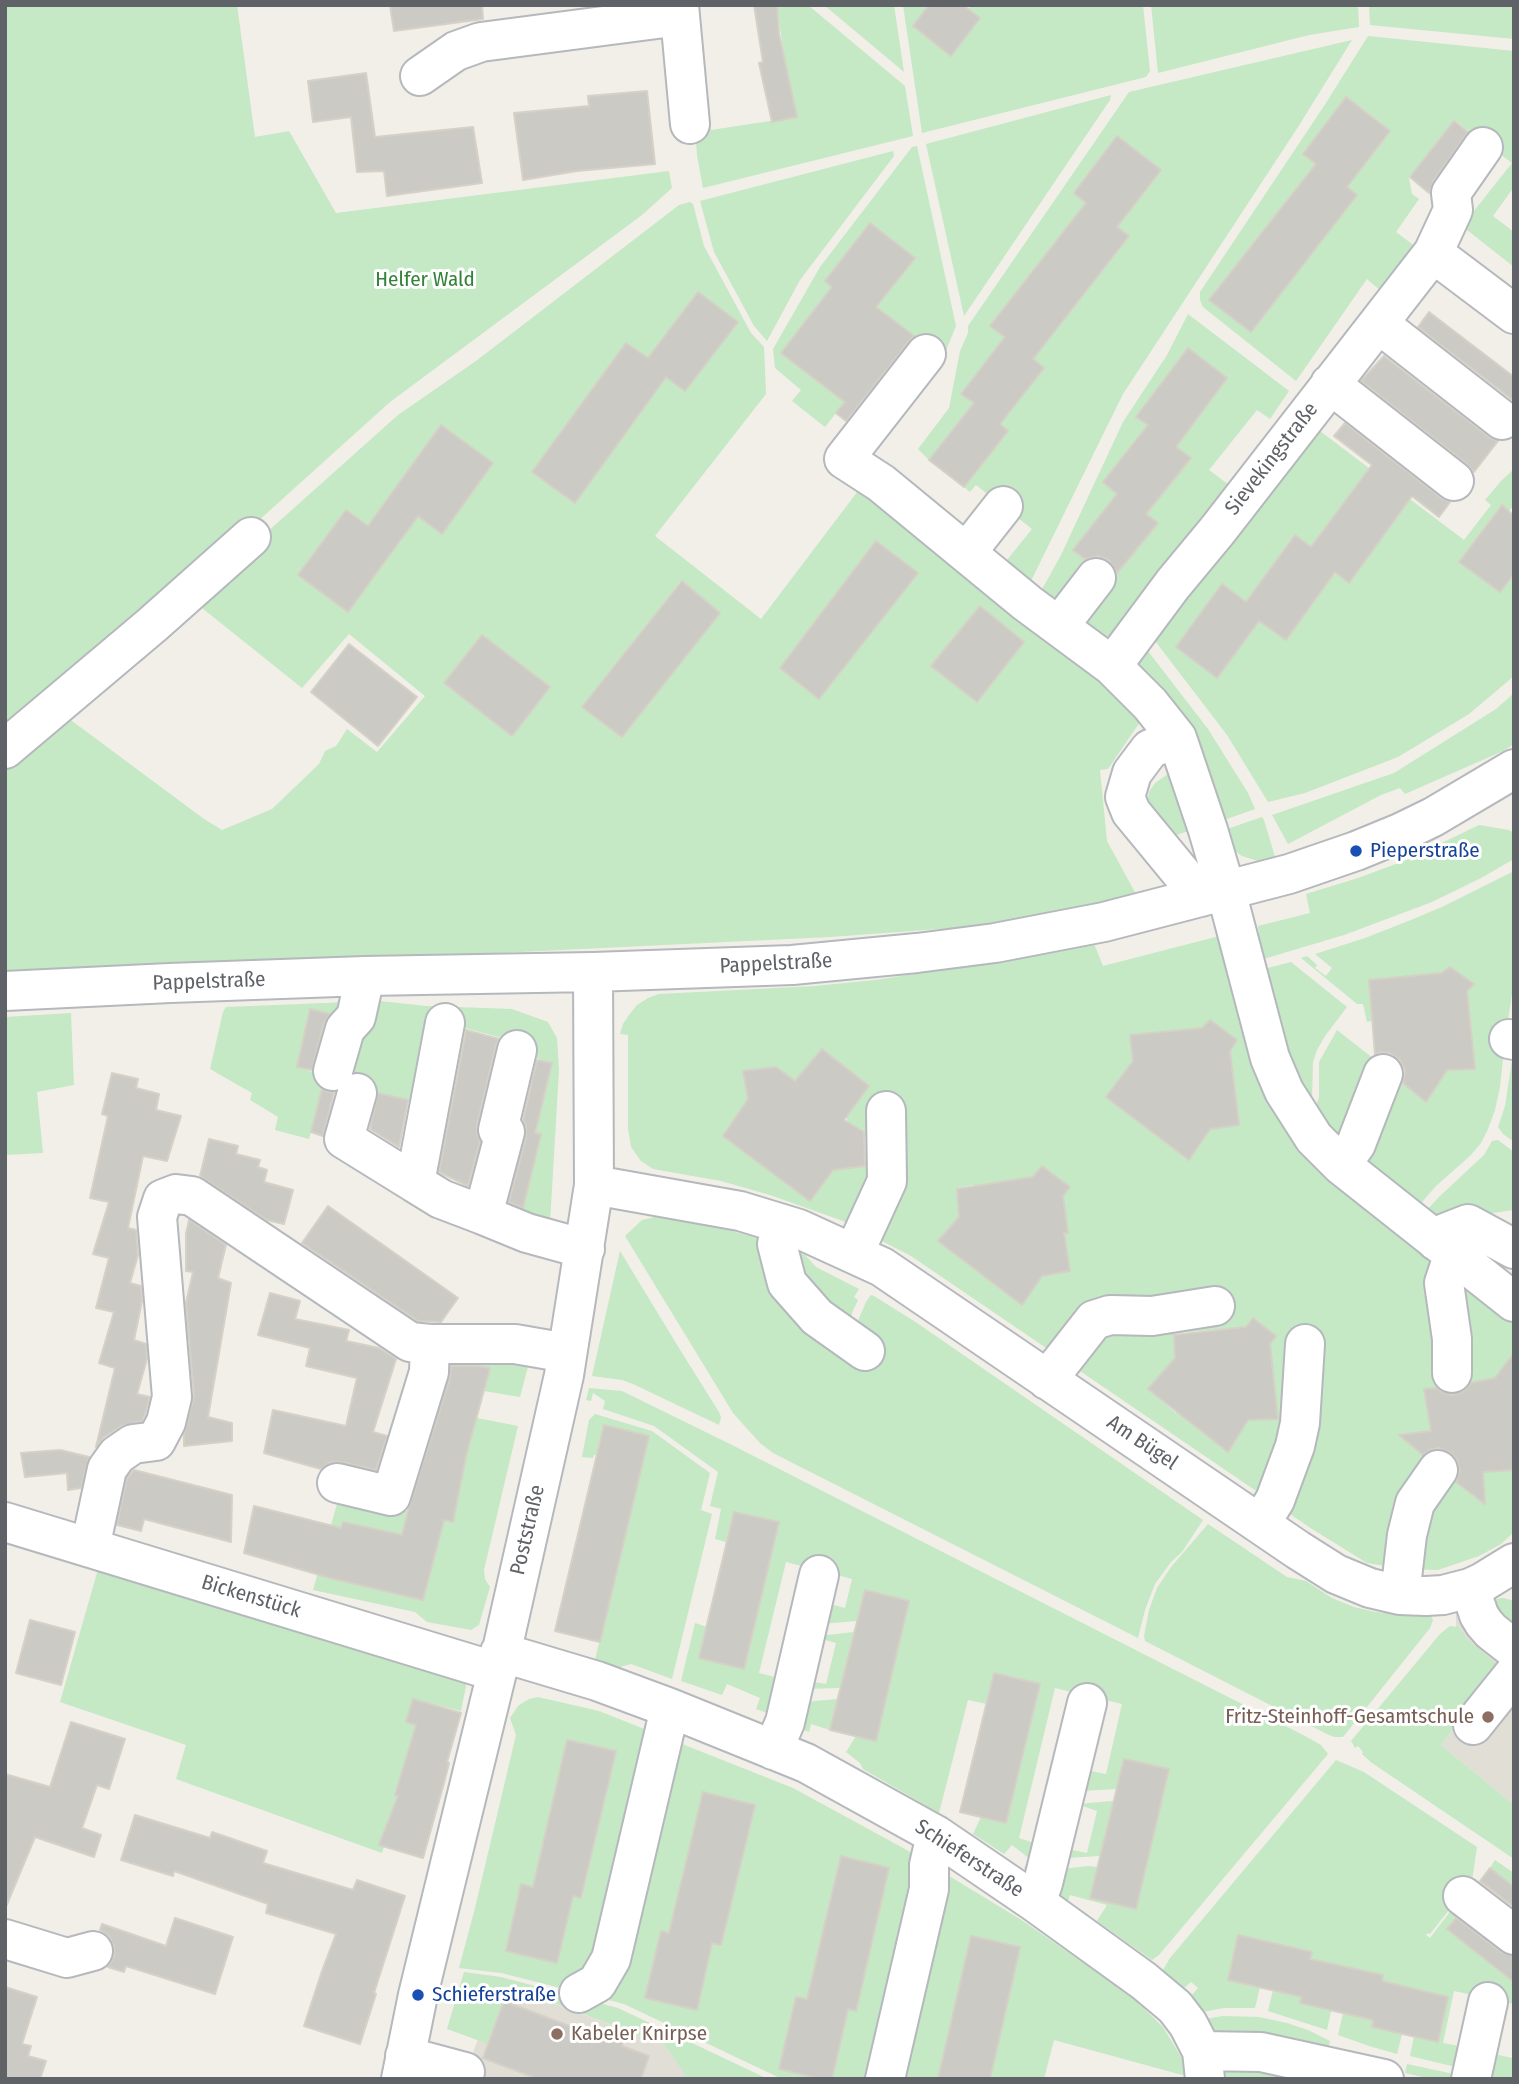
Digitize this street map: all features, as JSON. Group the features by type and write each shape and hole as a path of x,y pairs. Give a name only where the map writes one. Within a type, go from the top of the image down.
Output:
{"street":[{"path":"420,76 456,51 481,42 680,10 690,124"},
{"name":"Sievekingstraße","path":"1112,666 1172,584 1217,531 1433,253 1453,210 1451,193 1483,147"},
{"path":"1433,253 1514,314"},
{"path":"1379,324 1502,420"},
{"path":"926,354 844,459 860,468 1112,666 1150,704 1177,738 1208,830 1213,894 1284,1091 1314,1138 1341,1165 1514,1303"},
{"path":"1330,384 1454,481"},
{"path":"966,553 1003,506"},
{"path":"5,749 251,537"},
{"path":"1059,626 1096,578"},
{"path":"1177,738 1150,749 1132,773 1125,797 1131,812 1213,894"},
{"name":"Pappelstraße","path":"5,991 365,976 792,965 995,943 1104,922 1289,874 1367,847 1510,779"},
{"name":"Poststraße","path":"403,2067 565,1375 594,1185 593,972"},
{"path":"365,976 356,1017 345,1029 344,1139 441,1199 527,1233 584,1248"},
{"path":"415,1183 445,1023"},
{"path":"483,1215 505,1132 498,1130 517,1050"},
{"path":"1341,1165 1356,1144 1383,1074"},
{"path":"854,1253 887,1181 886,1111"},
{"name":"Am Bügel","path":"594,1185 719,1206 782,1224 882,1267 1336,1574 1370,1588 1399,1595 1443,1595 1470,1588 1514,1563"},
{"path":"90,1548 107,1469 117,1455 133,1444 156,1441 166,1422 172,1397 157,1217 163,1199 176,1194 192,1196 410,1342 515,1344 567,1353"},
{"path":"782,1224 777,1244 787,1283 817,1317 865,1351"},
{"path":"1452,1373 1452,1339 1444,1283 1449,1268 1445,1233 1468,1224 1514,1249"},
{"path":"1047,1380 1094,1320 1110,1315 1152,1316 1215,1306"},
{"path":"337,1483 391,1496 429,1372 430,1344"},
{"path":"1260,1524 1275,1500 1295,1446 1300,1423 1305,1344"},
{"path":"1399,1595 1407,1535 1415,1503 1438,1470"},
{"name":"Bickenstück","path":"5,1522 499,1662"},
{"path":"773,1750 785,1722 819,1575"},
{"path":"1470,1588 1479,1615 1491,1631 1514,1649"},
{"name":"Schieferstraße","path":"499,1662 597,1681 670,1708 806,1763 936,1835 1036,1903 1144,1981 1175,2007 1188,2024 1204,2065 1261,2052 1384,2079"},
{"path":"1473,1724 1514,1675"},
{"path":"1036,1903 1087,1703"},
{"path":"579,1993 597,1983 611,1959 670,1708"},
{"path":"885,2079 929,1889 929,1865 936,1835"},
{"path":"1464,1896 1514,1935"},
{"path":"5,1939 67,1958 93,1951"},
{"path":"1471,2079 1488,2002"},
{"path":"403,2067 465,2072"}],"shaded area":[{"name":"Fritz-Steinhoff-Gesamtschule","path":"1503,1598 1514,1601 1514,1805 1441,1745 1499,1666 1465,1638 1459,1627 1456,1627 1456,1612"},
{"name":"Kabeler Knirpse","path":"499,1983 705,2060 699,2079 463,2079"}],"green space":[{"name":"Helfer Wald","path":"5,5 237,5 255,137 289,131 336,213 669,171 672,188 642,215 390,402 196,577 5,737"},
{"path":"777,5 808,5 905,86 913,136 703,188 695,127 710,122 711,130 796,117"},
{"path":"824,5 894,5 904,72"},
{"path":"903,5 929,5 951,56 980,18 968,9 971,5 1143,5 1150,71 1146,77 922,133"},
{"path":"1151,5 1358,5 1359,27 1309,35 1158,73"},
{"path":"1369,5 1514,5 1514,39 1370,25"},
{"path":"1368,36 1514,51 1514,187 1493,216 1514,232 1514,267 1462,226 1512,163 1454,120 1409,178 1412,194 1419,199 1396,232 1416,247 1382,292 1367,279 1296,381 1203,307 1200,292","holes":["1346,97 1390,131 1347,187 1356,195 1251,332 1209,300 1316,164 1303,153"]},
{"path":"1352,40 1123,394 1028,587 1003,565 1032,529 976,485 970,492 964,487 1008,431 1000,424 1043,368 1033,359 1129,237 1117,227 1117,137 1074,193 1086,203 991,326 1005,337 961,393 974,404 929,460 918,449 949,408 960,351 968,333 968,326 1129,92"},
{"path":"1111,95 1110,100 964,316 926,144"},
{"path":"917,146 956,326 943,358 902,328 825,427 792,401 801,390 775,368 773,349 820,267 912,147","holes":["870,223 914,258 870,316 782,353 832,287 825,281"]},
{"path":"893,151 894,156 800,280 767,341 754,326 714,252 700,201"},
{"path":"690,202 693,204 704,246 751,333 764,347 766,394 655,536 761,619 861,487 1067,651 1142,719 1108,769 1100,770 1107,841 1137,896 994,925 830,937 292,963 130,965 5,974 5,762 64,715 222,830 272,809 319,764 325,751 336,746 347,729 377,752 425,696 349,634 302,688 197,604 256,542 398,415 476,361 679,205","holes":["698,292 738,322 685,391 666,377 575,503 533,473 626,343 648,358","441,426 493,463 442,533 390,495","346,510 396,547 348,612 298,575","876,541 918,573 819,699 780,668","681,581 719,613 622,737 582,707","980,606 1024,642 976,702 931,666","482,635 550,688 512,736 444,684"]},
{"path":"1188,314 1289,391 1270,419 1257,410 1209,470 1229,485 1113,635 1103,638 1040,593 1061,555 1123,422 1167,355","holes":["1188,348 1227,378 1176,447 1191,458 1146,514 1158,523 1111,580 1073,550 1117,494 1103,482 1148,425 1136,417"]},
{"path":"1312,425 1464,540 1491,505 1485,500 1514,469 1514,505 1509,511 1501,505 1459,561 1500,592 1514,574 1514,676 1469,714 1398,757 1305,793 1268,802 1227,735 1149,633","holes":["1353,490 1394,520 1348,582 1335,572 1286,640 1259,621 1217,678 1176,647 1222,584 1246,602 1294,535 1311,547"]},
{"path":"1141,642 1208,729 1255,809 1221,821 1135,668"},
{"path":"1514,693 1514,744 1405,794 1400,788 1381,795 1288,844 1272,815 1394,773 1496,709"},
{"path":"1177,772 1194,829 1168,838 1147,802 1155,783 1168,774"},
{"path":"1262,817 1276,860 1258,861 1242,856 1232,849 1221,831"},
{"path":"1479,825 1514,833 1514,859 1432,902 1344,935 1257,961 1251,937 1259,935 1258,926 1310,913 1306,894 1409,859 1411,861 1425,854 1425,851"},
{"path":"1514,871 1514,982 1495,1110 1481,1143 1416,1209 1377,1178 1314,1112 1319,1097 1319,1062 1337,1030 1374,1059 1378,1054 1401,1073 1397,1079 1426,1101 1438,1071 1475,1069 1467,991 1473,984 1450,967 1442,973 1370,980 1372,1021 1367,1022 1363,1004 1357,1004 1301,958 1307,956 1317,965 1315,968 1326,976 1332,968 1315,954 1411,920"},
{"path":"1227,934 1259,1060 1514,1318 1514,1378 1490,1384 1481,1381 1462,1384 1462,1389 1424,1389 1431,1431 1408,1442 1430,1460 1435,1456 1458,1475 1455,1481 1476,1498 1484,1487 1483,1465 1491,1472 1514,1470 1514,1532 1501,1544 1479,1556 1438,1570 1404,1569 1367,1563 1312,1529 911,1256 843,1221 770,1195 721,1181 653,1169 641,1161 631,1147 628,1128 628,1035 620,1034 629,1015 637,1005 648,998 659,994 815,986 875,980 982,964 1093,941 1103,966","holes":["1210,1020 1237,1040 1230,1051 1189,1160 1106,1097 1116,1083 1135,1077","822,1050 869,1086 858,1101 845,1106 848,1125 853,1125 865,1133 869,1165 819,1172 810,1200 723,1136 730,1125 735,1129 752,1117 743,1071 776,1067 786,1074 788,1082 808,1078","1042,1166 1070,1187 1054,1205 1060,1254 1068,1254 1070,1270 1032,1278 1022,1288 1030,1294 1022,1305 991,1282 968,1255 963,1261 938,1241 947,1231 954,1235 960,1227 957,1188 973,1185 974,1192 993,1183 1011,1180 1026,1184","1254,1318 1275,1336 1270,1344 1278,1419 1242,1420 1228,1451 1201,1431 1205,1426 1181,1407 1176,1413 1148,1389 1159,1376 1165,1381 1177,1375 1174,1333 1246,1327"]},
{"path":"1291,962 1347,1007 1317,1050 1313,1062 1312,1099 1295,1082 1260,970"},
{"path":"349,1002 349,1014 332,1014 310,1009 297,1067 325,1076 309,1139 275,1130 278,1117 250,1100 252,1093 210,1069 226,1007"},
{"path":"366,1002 426,1006 512,1009 548,1022 557,1038 559,1070 550,1223 522,1213 541,1135 535,1133 551,1063 530,1056 506,1035 502,1038 433,1017 410,1101 346,1081"},
{"path":"71,1013 74,1085 37,1092 43,1153 5,1155 5,1017"},
{"path":"1514,1047 1514,1142 1498,1127 1505,1106"},
{"path":"1498,1140 1514,1152 1514,1210 1486,1214 1441,1229 1423,1214 1484,1155 1492,1141"},
{"path":"655,1217 718,1227 757,1238 770,1266 857,1323 866,1302 871,1295 874,1296 1203,1520 1182,1552 1155,1584 1138,1638 773,1453 760,1443 733,1413 625,1236 642,1220"},
{"path":"620,1251 719,1412 719,1425 633,1384 592,1376"},
{"path":"796,1252 805,1255 816,1267 859,1289 854,1297 858,1300 852,1313 850,1329 808,1293"},
{"path":"447,1354 530,1359 520,1397 484,1391 477,1418 518,1426 484,1570 490,1587 479,1625 471,1630 427,1622 415,1612 313,1590 338,1500 408,1511"},
{"path":"589,1388 622,1391 730,1444 1305,1736 1321,1745 1328,1754 1152,1960 1097,1921 1107,1905 1070,1895 1068,1901 1055,1892 1062,1869 1097,1867 1090,1898 1136,1908 1169,1769 1124,1759 1117,1789 1081,1791 1086,1770 1106,1774 1122,1704 1055,1688 1019,1838 1040,1845 1032,1875 1024,1868 1030,1859 1012,1845 1004,1854 973,1834 981,1817 1006,1823 1039,1684 995,1673 987,1704 968,1700 939,1813 863,1769 860,1763 846,1752 856,1736 876,1740 909,1601 865,1591 857,1621 821,1624 826,1603 845,1608 852,1579 786,1562 759,1673 778,1678 770,1714 756,1709 760,1698 727,1684 722,1695 681,1681 695,1623 707,1627 744,1669 779,1523 734,1512 726,1542 715,1539 721,1509 710,1506 718,1472 654,1426 603,1409 605,1401 593,1393 591,1401 586,1400"},
{"path":"595,1414 652,1431 710,1473 701,1510 712,1514 672,1679 631,1664 613,1669 594,1664 649,1436 604,1425 596,1455 593,1458 582,1457 589,1420"},
{"path":"1208,1524 1287,1577 1306,1581 1332,1598 1375,1612 1431,1616 1433,1620 1430,1628 1343,1737 1327,1734 1145,1641 1149,1610 1157,1588 1171,1567"},
{"path":"103,1552 469,1671 461,1711 413,1699 418,1725 382,1853 176,1779 186,1745 60,1702"},
{"path":"1496,1599 1514,1601 1514,1630 1500,1616"},
{"path":"1450,1626 1459,1627 1466,1638 1499,1666 1441,1745 1514,1805 1514,1859 1372,1763 1351,1741 1440,1634"},
{"path":"854,1632 841,1688 805,1689 808,1681 826,1684 836,1643 818,1636"},
{"path":"538,1697 599,1711 793,1788 905,1849 1023,1921 1131,1996 1163,2027 1183,2060 1186,2076 1054,2040 1044,2079 990,2079 1020,1947 972,1936 938,2079 832,2079 848,2009 856,2011 889,1868 841,1857 807,1999 796,1997 779,2068 821,2079 782,2079 624,2004 501,1973 459,1968 516,1735 510,1718 518,1706","holes":["567,1740 616,1752 582,1898 573,1896 557,1963 506,1951 521,1885 533,1887","703,1793 754,1805 721,1945 712,1943 696,2010 645,1998 661,1931 669,1933"]},
{"path":"838,1699 830,1730 811,1724 809,1732 796,1727 803,1702"},
{"path":"1336,1760 1364,1772 1477,1847 1472,1881 1430,1934 1426,1935 1430,1938 1455,1905 1461,1910 1447,1929 1514,1982 1514,2004 1454,1991 1443,2043 1465,2047 1464,2069 1410,2056 1414,2036 1438,2042 1448,1997 1382,1981 1382,1975 1310,1959 1311,1952 1239,1935 1260,1987 1255,2008 1224,2008 1202,2012 1191,1996 1198,1988 1191,1982 1183,1989 1163,1970 1170,1958"},
{"path":"1113,1801 1100,1856 1066,1858 1067,1849 1087,1853 1097,1811 1077,1804"},
{"path":"1495,1860 1514,1873 1514,1887 1490,1868"},
{"path":"464,1972 501,1977 618,2008 768,2079 682,2079 685,2074 665,2045 509,1986 488,2044 447,2029"},
{"path":"1273,1990 1302,1997 1301,2004 1331,2011 1327,2030 1268,2011"},
{"path":"1343,2013 1373,2020 1372,2027 1402,2034 1397,2054 1338,2035"},
{"path":"1223,2016 1259,2017 1308,2030 1330,2041 1327,2055 1214,2037 1205,2019"},
{"path":"1514,2052 1514,2079 1481,2079 1490,2053 1512,2058"},
{"path":"1222,2059 1333,2079 1225,2079"},
{"path":"1407,2064 1463,2076 1460,2079 1431,2079 1405,2073"}],"building":[{"path":"390,5 482,5 483,19 394,31"},
{"path":"754,5 777,5 779,34 797,117 772,122 759,63 763,62"},
{"path":"929,5 963,5 980,18 951,56 913,26"},
{"path":"366,73 375,137 473,127 482,183 387,196 384,171 357,172 351,117 313,122 308,81"},
{"path":"647,91 655,164 577,171 523,180 514,113 589,106 588,96"},
{"path":"1346,97 1390,131 1347,187 1357,195 1251,332 1209,300 1316,164 1303,154"},
{"path":"1454,121 1468,132 1433,181 1429,193 1410,177"},
{"path":"1117,136 1161,170 1117,227 1129,236 1033,359 1044,368 1000,424 1008,431 964,487 929,460 974,403 961,394 1005,337 990,326 1086,203 1074,193"},
{"path":"870,223 915,258 876,307 914,336 846,421 836,413 845,402 781,353 832,287 825,281"},
{"path":"698,292 738,322 685,391 666,377 575,503 532,472 626,343 648,358"},
{"path":"1429,312 1514,377 1514,401 1418,327"},
{"path":"1188,348 1227,378 1176,447 1191,458 1146,514 1158,523 1117,573 1109,560 1098,556 1085,559 1073,550 1117,494 1103,482 1148,425 1136,417"},
{"path":"1384,356 1489,437 1498,441 1474,472 1361,381"},
{"path":"1345,423 1441,498 1450,502 1439,517 1412,496 1349,583 1335,572 1286,640 1259,621 1217,678 1176,647 1222,584 1246,602 1295,535 1311,547 1372,465 1334,436"},
{"path":"441,425 493,463 442,534 418,516 348,612 298,575 346,510 368,526"},
{"path":"1502,505 1514,516 1514,574 1500,592 1459,562"},
{"path":"876,541 918,573 819,699 780,668"},
{"path":"682,581 720,613 622,737 582,707"},
{"path":"980,606 1024,642 977,702 931,666"},
{"path":"482,635 550,687 512,736 444,683"},
{"path":"349,644 417,697 378,746 311,692"},
{"path":"1450,967 1474,984 1467,991 1475,1069 1447,1070 1426,1102 1403,1083 1405,1071 1400,1060 1390,1053 1375,1054 1369,980 1442,973"},
{"path":"310,1009 330,1014 324,1023 312,1070 297,1067"},
{"path":"1210,1020 1237,1040 1230,1051 1239,1125 1210,1129 1189,1160 1106,1097 1133,1061 1130,1035 1202,1028"},
{"path":"466,1030 499,1039 477,1125 480,1141 468,1186 439,1172"},
{"path":"822,1049 869,1086 844,1120 864,1132 865,1166 833,1170 810,1201 723,1136 748,1099 743,1071 776,1067 795,1081"},
{"path":"537,1060 552,1063 535,1133 541,1134 523,1208 509,1202 526,1138 523,1120"},
{"path":"112,1073 138,1079 136,1088 159,1094 156,1110 181,1116 167,1161 143,1156 128,1228 136,1230 138,1255 130,1283 141,1286 142,1301 134,1340 146,1344 147,1359 137,1394 150,1397 142,1421 121,1426 104,1437 96,1447 115,1368 99,1363 114,1312 96,1308 109,1258 93,1254 109,1202 90,1198 108,1116 102,1114"},
{"path":"322,1089 334,1092 323,1136 311,1132"},
{"path":"378,1093 408,1100 399,1147 370,1129"},
{"path":"209,1139 238,1146 236,1154 260,1160 258,1167 267,1170 264,1182 293,1190 284,1224 267,1220 200,1176"},
{"path":"1042,1166 1070,1187 1063,1196 1068,1233 1064,1233 1070,1271 1042,1276 1022,1305 938,1241 959,1217 957,1189 1033,1177"},
{"path":"328,1206 458,1298 441,1322 418,1321 302,1243"},
{"path":"189,1220 226,1245 218,1278 231,1283 208,1417 232,1423 232,1441 184,1446 184,1435 194,1396 186,1303 193,1272 186,1271 186,1234"},
{"path":"270,1293 300,1301 295,1319 349,1330 346,1341 379,1348 396,1359 373,1432 387,1436 376,1470 341,1462 330,1462 321,1469 264,1453 273,1410 346,1426 357,1378 306,1366 310,1348 258,1335"},
{"path":"1253,1318 1276,1336 1270,1344 1278,1419 1248,1420 1228,1452 1148,1389 1175,1358 1174,1335 1246,1327"},
{"path":"1514,1353 1514,1470 1483,1472 1485,1504 1456,1482 1460,1471 1457,1460 1451,1453 1439,1448 1429,1450 1423,1455 1399,1435 1431,1431 1424,1389 1437,1388 1451,1395 1462,1392 1471,1383 1495,1378"},
{"path":"451,1366 490,1368 466,1456 453,1522 444,1520 423,1600 330,1578 244,1553 254,1506 341,1528 343,1522 402,1535 450,1378"},
{"path":"604,1425 649,1436 600,1642 555,1631"},
{"path":"60,1450 89,1457 81,1488 68,1490 67,1473 25,1477 21,1453"},
{"path":"134,1470 232,1495 231,1542 144,1519 141,1531 117,1525 127,1478"},
{"path":"734,1512 779,1522 744,1669 699,1658"},
{"path":"865,1590 909,1601 876,1741 830,1730"},
{"path":"30,1620 75,1632 61,1685 16,1673"},
{"path":"994,1673 1040,1684 1006,1823 960,1812"},
{"path":"413,1699 461,1713 423,1858 379,1845 398,1796 395,1795 416,1725 406,1722"},
{"path":"71,1722 125,1739 109,1789 97,1785 82,1828 101,1835 94,1857 35,1837 5,1909 5,1774 50,1787"},
{"path":"567,1740 616,1751 581,1898 573,1896 557,1963 506,1951 521,1884 533,1887"},
{"path":"1124,1759 1169,1769 1136,1909 1090,1898"},
{"path":"703,1792 755,1805 721,1945 712,1943 697,2010 645,1998 661,1931 669,1933"},
{"path":"135,1815 210,1838 212,1832 267,1851 263,1863 353,1890 357,1880 405,1896 360,2044 304,2026 336,1934 266,1913 268,1904 174,1871 173,1876 121,1860"},
{"path":"841,1856 889,1868 856,2011 848,2009 832,2079 821,2079 779,2069 796,1997 807,1999"},
{"path":"1490,1868 1514,1887 1514,1907 1480,1881"},
{"path":"175,1918 233,1937 215,1994 126,1966 124,1972 108,1967 114,1957 114,1946 109,1936 100,1930 102,1924 166,1946"},
{"path":"1456,1918 1501,1952 1514,1956 1514,1982 1447,1929"},
{"path":"1238,1935 1312,1952 1310,1959 1383,1975 1382,1981 1448,1997 1438,2042 1372,2027 1373,2020 1300,2003 1302,1997 1228,1980"},
{"path":"971,1936 1020,1947 990,2079 938,2079"},
{"path":"5,1987 37,1997 22,2044 31,2046 28,2056 46,2061 40,2079 5,2079"},
{"path":"504,2001 588,2033 590,2029 623,2041 622,2046 649,2056 641,2079 538,2079 483,2058"}],"place":[{"name":"Pieperstraße","path":"1356,851"},
{"name":"Fritz-Steinhoff-Gesamtschule","path":"1488,1717"},
{"name":"Schieferstraße","path":"418,1995"},
{"name":"Kabeler Knirpse","path":"557,2034"}]}
